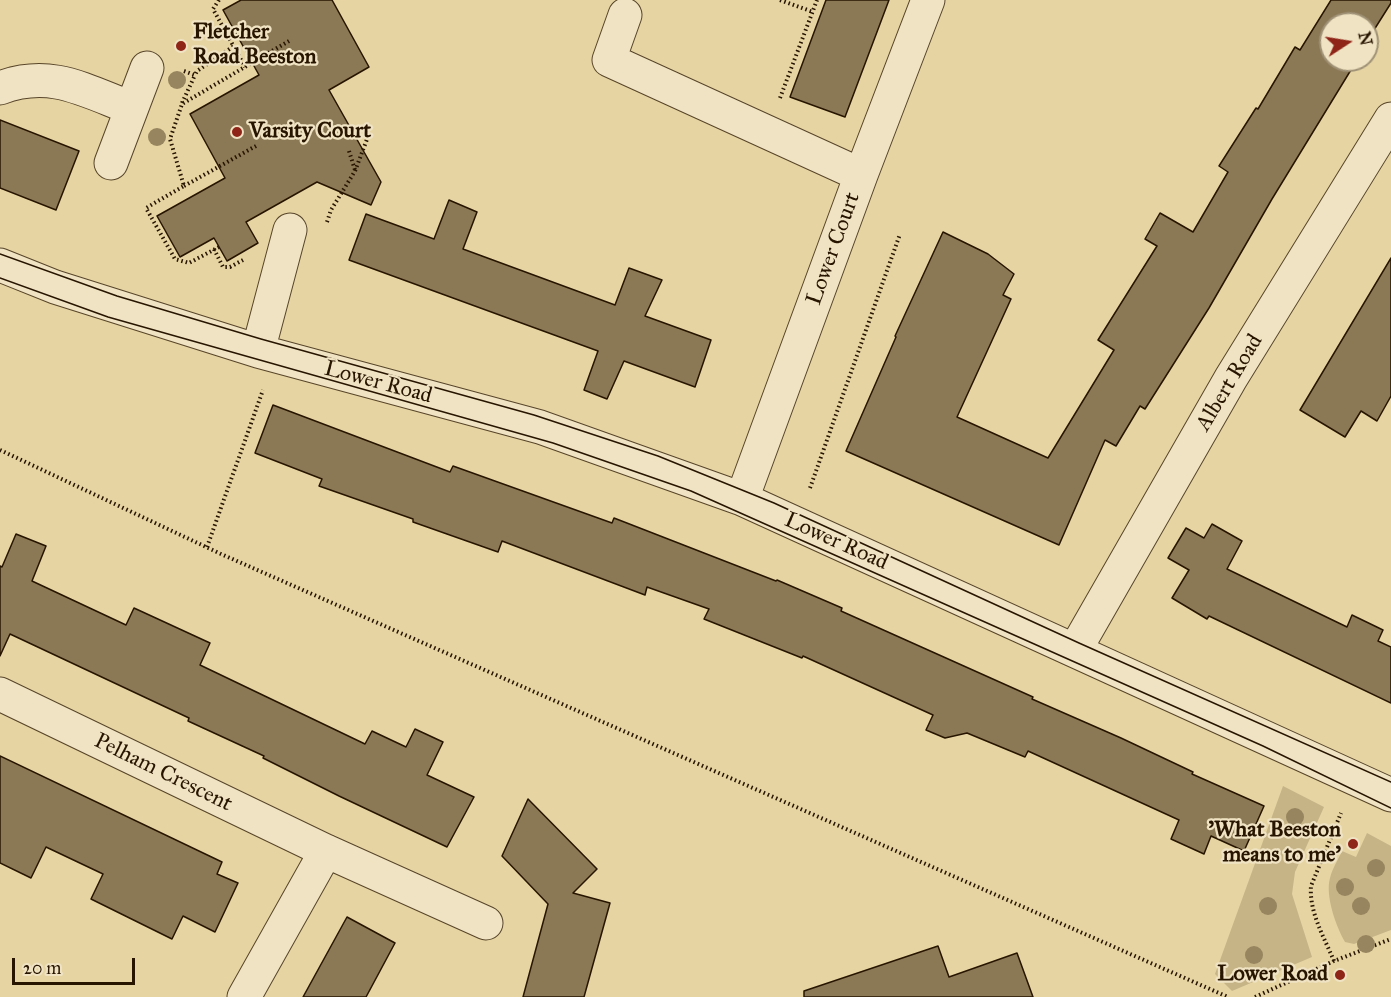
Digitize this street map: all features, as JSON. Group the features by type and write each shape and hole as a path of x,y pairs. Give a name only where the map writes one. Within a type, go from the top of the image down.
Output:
{"street":[{"name":"Lower Court","path":"742,499 928,0"},
{"path":"625,15 609,60 861,175"},
{"path":"111,163 147,68"},
{"path":"0,88 15,82 34,79 59,81 131,108"},
{"name":"Albert Road","path":"1075,650 1231,378 1391,119"},
{"path":"267,353 290,230"},
{"name":"Lower Road","path":"0,265 55,287 267,353 540,427 742,499 1391,795"},
{"name":"Pelham Crescent","path":"0,694 326,851 486,923"},
{"path":"244,997 326,851"}],"path":[{"path":"219,0 213,9 245,67"},
{"path":"780,0 813,12"},
{"path":"767,133 817,0"},
{"path":"182,104 289,41"},
{"path":"184,186 170,139 182,104 197,71 234,46"},
{"path":"147,68 149,59 195,75"},
{"path":"290,230 320,239 331,210 355,171 369,134"},
{"path":"219,247 189,263 176,259 146,208 256,146"},
{"path":"349,151 355,171"},
{"path":"797,525 900,234"},
{"path":"207,547 267,353"},
{"path":"0,450 207,547 1228,997"},
{"path":"1334,961 1310,898 1311,886 1344,805"},
{"path":"1255,997 1334,961 1391,939"}],"shaded area":[{"path":"1283,786 1324,807 1295,872 1292,894 1312,957 1232,991 1215,974"},
{"path":"1367,833 1391,846 1391,930 1354,944 1345,942 1338,928 1330,902 1329,885 1332,871 1342,851 1356,857"}],"building":[{"name":"Varsity Court","path":"241,0 332,0 369,67 329,90 381,182 371,205 317,182 246,222 258,243 227,261 214,238 180,257 157,216 225,178 190,114 259,75 223,10"},
{"path":"826,0 889,0 845,117 790,97"},
{"path":"1331,0 1391,0 1379,22 1379,12 1324,12"},
{"path":"1319,19 1319,72 1350,72 1209,308 1145,409 1140,406 1116,446 1105,440 1059,545 846,451 943,232 988,254 1014,274 1003,295 1011,299 957,417 1048,458 1114,350 1098,340 1157,246 1145,239 1160,213 1193,232 1228,172 1219,166 1256,108 1258,109 1295,47 1300,50"},
{"path":"0,120 79,151 56,210 0,188"},
{"path":"449,200 477,212 463,249 615,305 629,268 662,280 645,316 711,340 695,387 624,361 607,399 584,390 598,351 349,260 366,214 434,239"},
{"path":"1391,258 1391,396 1377,421 1361,411 1345,437 1300,410"},
{"path":"273,405 450,472 453,466 612,523 614,518 777,580 842,608 841,611 1033,697 1032,699 1121,738 1193,772 1192,774 1264,806 1244,851 1211,836 1204,854 1171,839 1179,820 1028,751 1025,757 967,733 945,738 926,730 933,715 803,656 802,658 704,619 709,609 647,587 645,595 502,541 498,552 319,486 322,479 255,453"},
{"path":"1212,524 1242,541 1227,569 1347,627 1352,615 1383,630 1378,641 1391,647 1391,703 1209,616 1207,619 1172,598 1189,570 1168,558 1186,528 1204,538"},
{"path":"16,534 46,546 32,581 126,625 134,608 210,643 200,665 365,744 372,731 406,747 415,729 443,742 427,775 474,797 447,847 188,721 189,718 10,634 0,656 0,566 2,567"},
{"path":"0,756 222,862 217,874 238,883 215,932 183,916 172,939 91,899 103,874 46,847 31,878 0,863"},
{"path":"528,799 597,869 573,893 610,903 584,997 523,997 548,904 502,856"},
{"path":"347,917 395,943 366,997 303,997"},
{"path":"938,946 949,977 1017,953 1033,997 804,997 804,991"}],"tram line":[{"path":"0,254 117,296 261,339 534,415 658,456 774,503 1079,643 1391,782"},
{"path":"0,278 108,317 553,443 691,491 1263,746 1391,808"}],"place":[{"name":"Fletcher Road Beeston","path":"181,46"},
{"name":"Varsity Court","path":"237,132"},
{"name":"'What Beeston means to me'","path":"1353,844"},
{"name":"Lower Road","path":"1340,975"}]}
